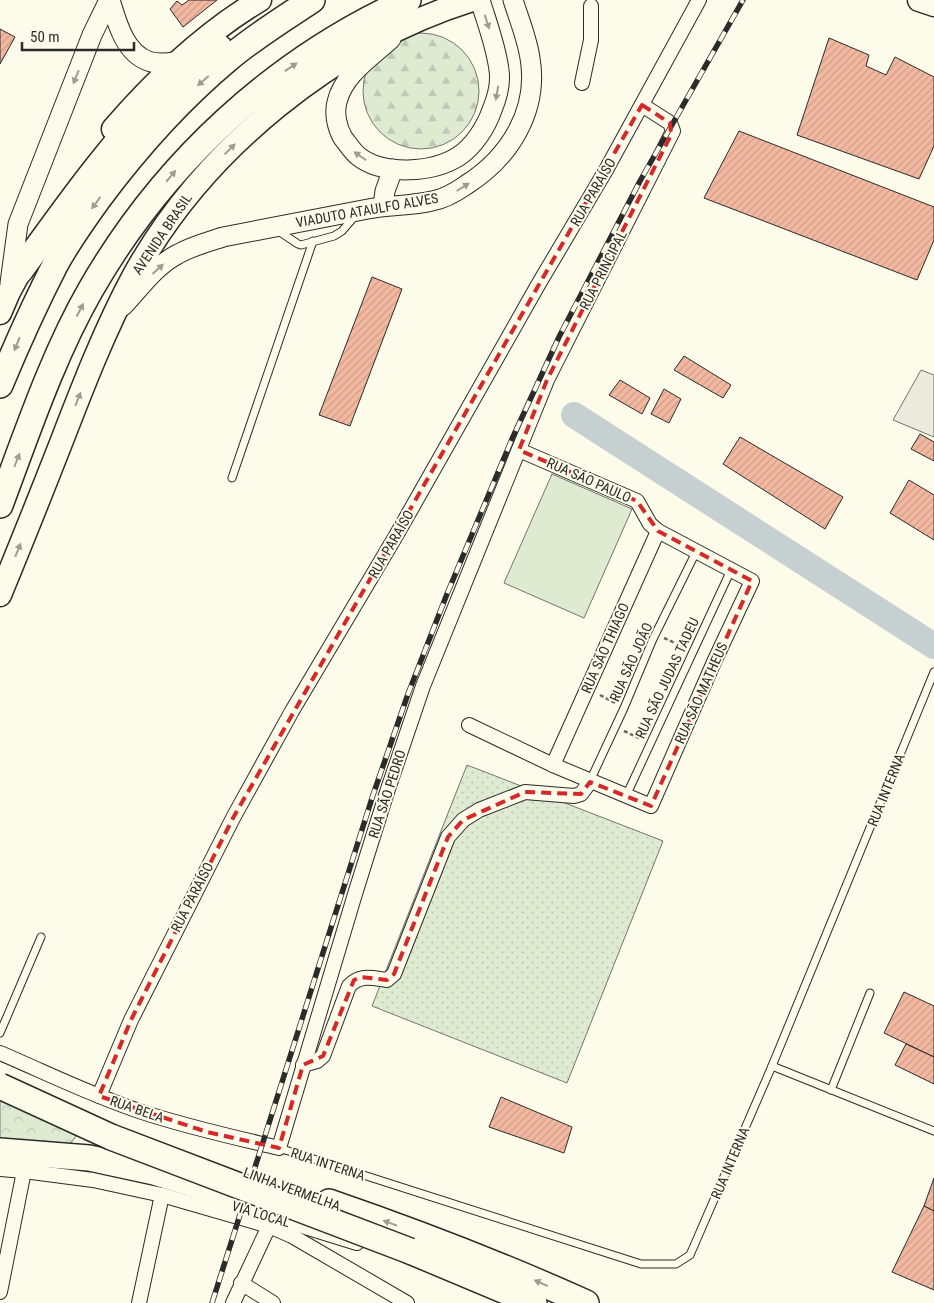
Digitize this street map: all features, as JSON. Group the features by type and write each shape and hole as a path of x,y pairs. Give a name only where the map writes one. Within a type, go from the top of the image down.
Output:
{"highway":[{"path":"0,312 48,220 102,141 175,62 239,13 260,0"},
{"path":"15,281 83,186 124,135 160,96 192,67 229,39 296,0"},
{"path":"0,386 20,335 56,263 78,228 122,167 166,116 215,70 268,29 312,0"},
{"name":"AVENIDA BRASIL","path":"0,505 50,375 91,289 143,209 207,137 283,72 336,37 408,12 472,0"},
{"path":"919,0 934,5"},
{"name":"AVENIDA BRASIL","path":"0,595 112,317 135,274 162,231 199,181 229,150 307,83 408,12"},
{"name":"LINHA VERMELHA","path":"0,1072 127,1130 411,1231 536,1280 586,1303"},
{"name":"LINHA VERMELHA","path":"0,1086 111,1137 410,1251 534,1303"},
{"path":"0,1150 89,1158 154,1172 410,1251"}],"main road":[{"path":"109,0 120,31 128,45 148,61 175,62"},
{"path":"15,281 18,224 92,35 109,0"},
{"path":"408,12 352,73 343,86 337,102 336,116 340,133 358,156 373,164 392,169 415,170 437,166 459,156 478,138 489,119 498,96 499,71 494,45 480,0"},
{"name":"VIADUTO ATAULFO ALVES","path":"112,317 157,268 176,254 223,237 359,210 433,201 456,192 481,176 498,160 512,142 526,113 531,89 530,59 524,32 513,0"},
{"path":"383,206 385,191 392,169"}],"street":[{"name":"RUA PARAÍSO","path":"99,1096 131,1020 233,818 292,711 397,534 538,285 606,170 699,0"},
{"path":"582,82 591,40 589,2"},
{"name":"RUA PRINCIPAL","path":"519,450 547,380 673,131 670,123 642,105"},
{"name":"RUA SÃO PAULO","path":"519,450 637,501 650,524 658,531 752,581"},
{"name":"RUA SÃO PEDRO","path":"279,1148 381,810 423,686 519,450"},
{"name":"RUA SÃO THIAGO","path":"553,765 658,531"},
{"name":"RUA SÃO MATHEUS","path":"626,796 651,806 752,581"},
{"path":"469,725 590,782 626,796"},
{"path":"303,1065 317,1061 323,1056 349,986 354,980 361,977 387,980 394,974 448,838 463,820 479,810 525,792 574,796 581,794 590,782"},
{"name":"RUA BELA","path":"0,1053 99,1096 140,1111 207,1132 279,1148"},
{"name":"VIA LOCAL","path":"0,1159 88,1166 170,1184 347,1240 449,1276 514,1303"},
{"path":"0,1170 24,1171 93,1180 162,1195 269,1226 292,1236 406,1303"},
{"path":"0,1292 24,1171"},
{"path":"139,1303 162,1195"},
{"path":"233,1303 269,1226"},
{"path":"241,1283 273,1303"}],"lane":[{"path":"273,227 298,244 313,242 334,236 342,231 359,210"},
{"path":"232,478 313,242"},
{"name":"RUA SÃO JOÃO","path":"590,782 653,639 696,552"},
{"name":"RUA SÃO JUDAS TADEU","path":"626,796 731,570"},
{"name":"RUA INTERNA","path":"279,1148 641,1264 676,1264 690,1255 772,1066 934,672"},
{"path":"0,1033 41,937"},
{"path":"831,1090 870,993"},
{"path":"772,1066 934,1131"}],"path":[{"path":"587,689 624,708"}],"highlighted area":[{"path":"642,105 670,123 671,135 547,380 519,450 637,501 658,531 752,581 651,806 590,782 581,794 525,792 463,820 448,837 394,974 387,980 361,977 354,980 323,1056 303,1065 279,1148 207,1132 99,1096 131,1020 233,818"}],"green space":[{"path":"421,33 443,38 462,50 474,69 479,91 474,113 462,132 443,144 421,149 399,144 380,132 368,113 363,91 368,69 380,50 399,38"},
{"path":"552,474 632,509 584,618 504,583"},
{"path":"467,765 663,841 567,1083 372,1006"},
{"path":"0,1098 77,1135 70,1144 0,1139"}],"shaded area":[{"path":"921,370 934,375 934,437 893,420"}],"building":[{"path":"189,0 217,0 183,27 170,9 177,1 182,5"},
{"path":"0,29 15,37 0,64"},
{"path":"829,38 869,55 866,66 886,75 895,57 934,77 934,146 919,179 797,135"},
{"path":"739,131 934,207 934,240 917,280 704,198"},
{"path":"372,277 402,289 350,426 319,415"},
{"path":"684,356 731,385 723,398 674,370"},
{"path":"620,380 650,398 642,414 609,395"},
{"path":"664,389 681,399 669,423 651,414"},
{"path":"920,434 934,442 934,461 911,449"},
{"path":"740,437 843,497 825,529 723,464"},
{"path":"909,480 934,495 934,540 890,513"},
{"path":"904,992 934,1006 934,1057 884,1033"},
{"path":"906,1044 934,1057 934,1084 895,1065"},
{"path":"501,1097 572,1127 564,1153 489,1127"},
{"path":"934,1178 934,1211 924,1206"},
{"path":"924,1206 934,1211 934,1290 892,1272"}],"waterway":[{"path":"574,415 934,646"}],"railway":[{"path":"212,1303 373,795 408,694 447,594 512,439 559,337 640,181 743,0"}]}
